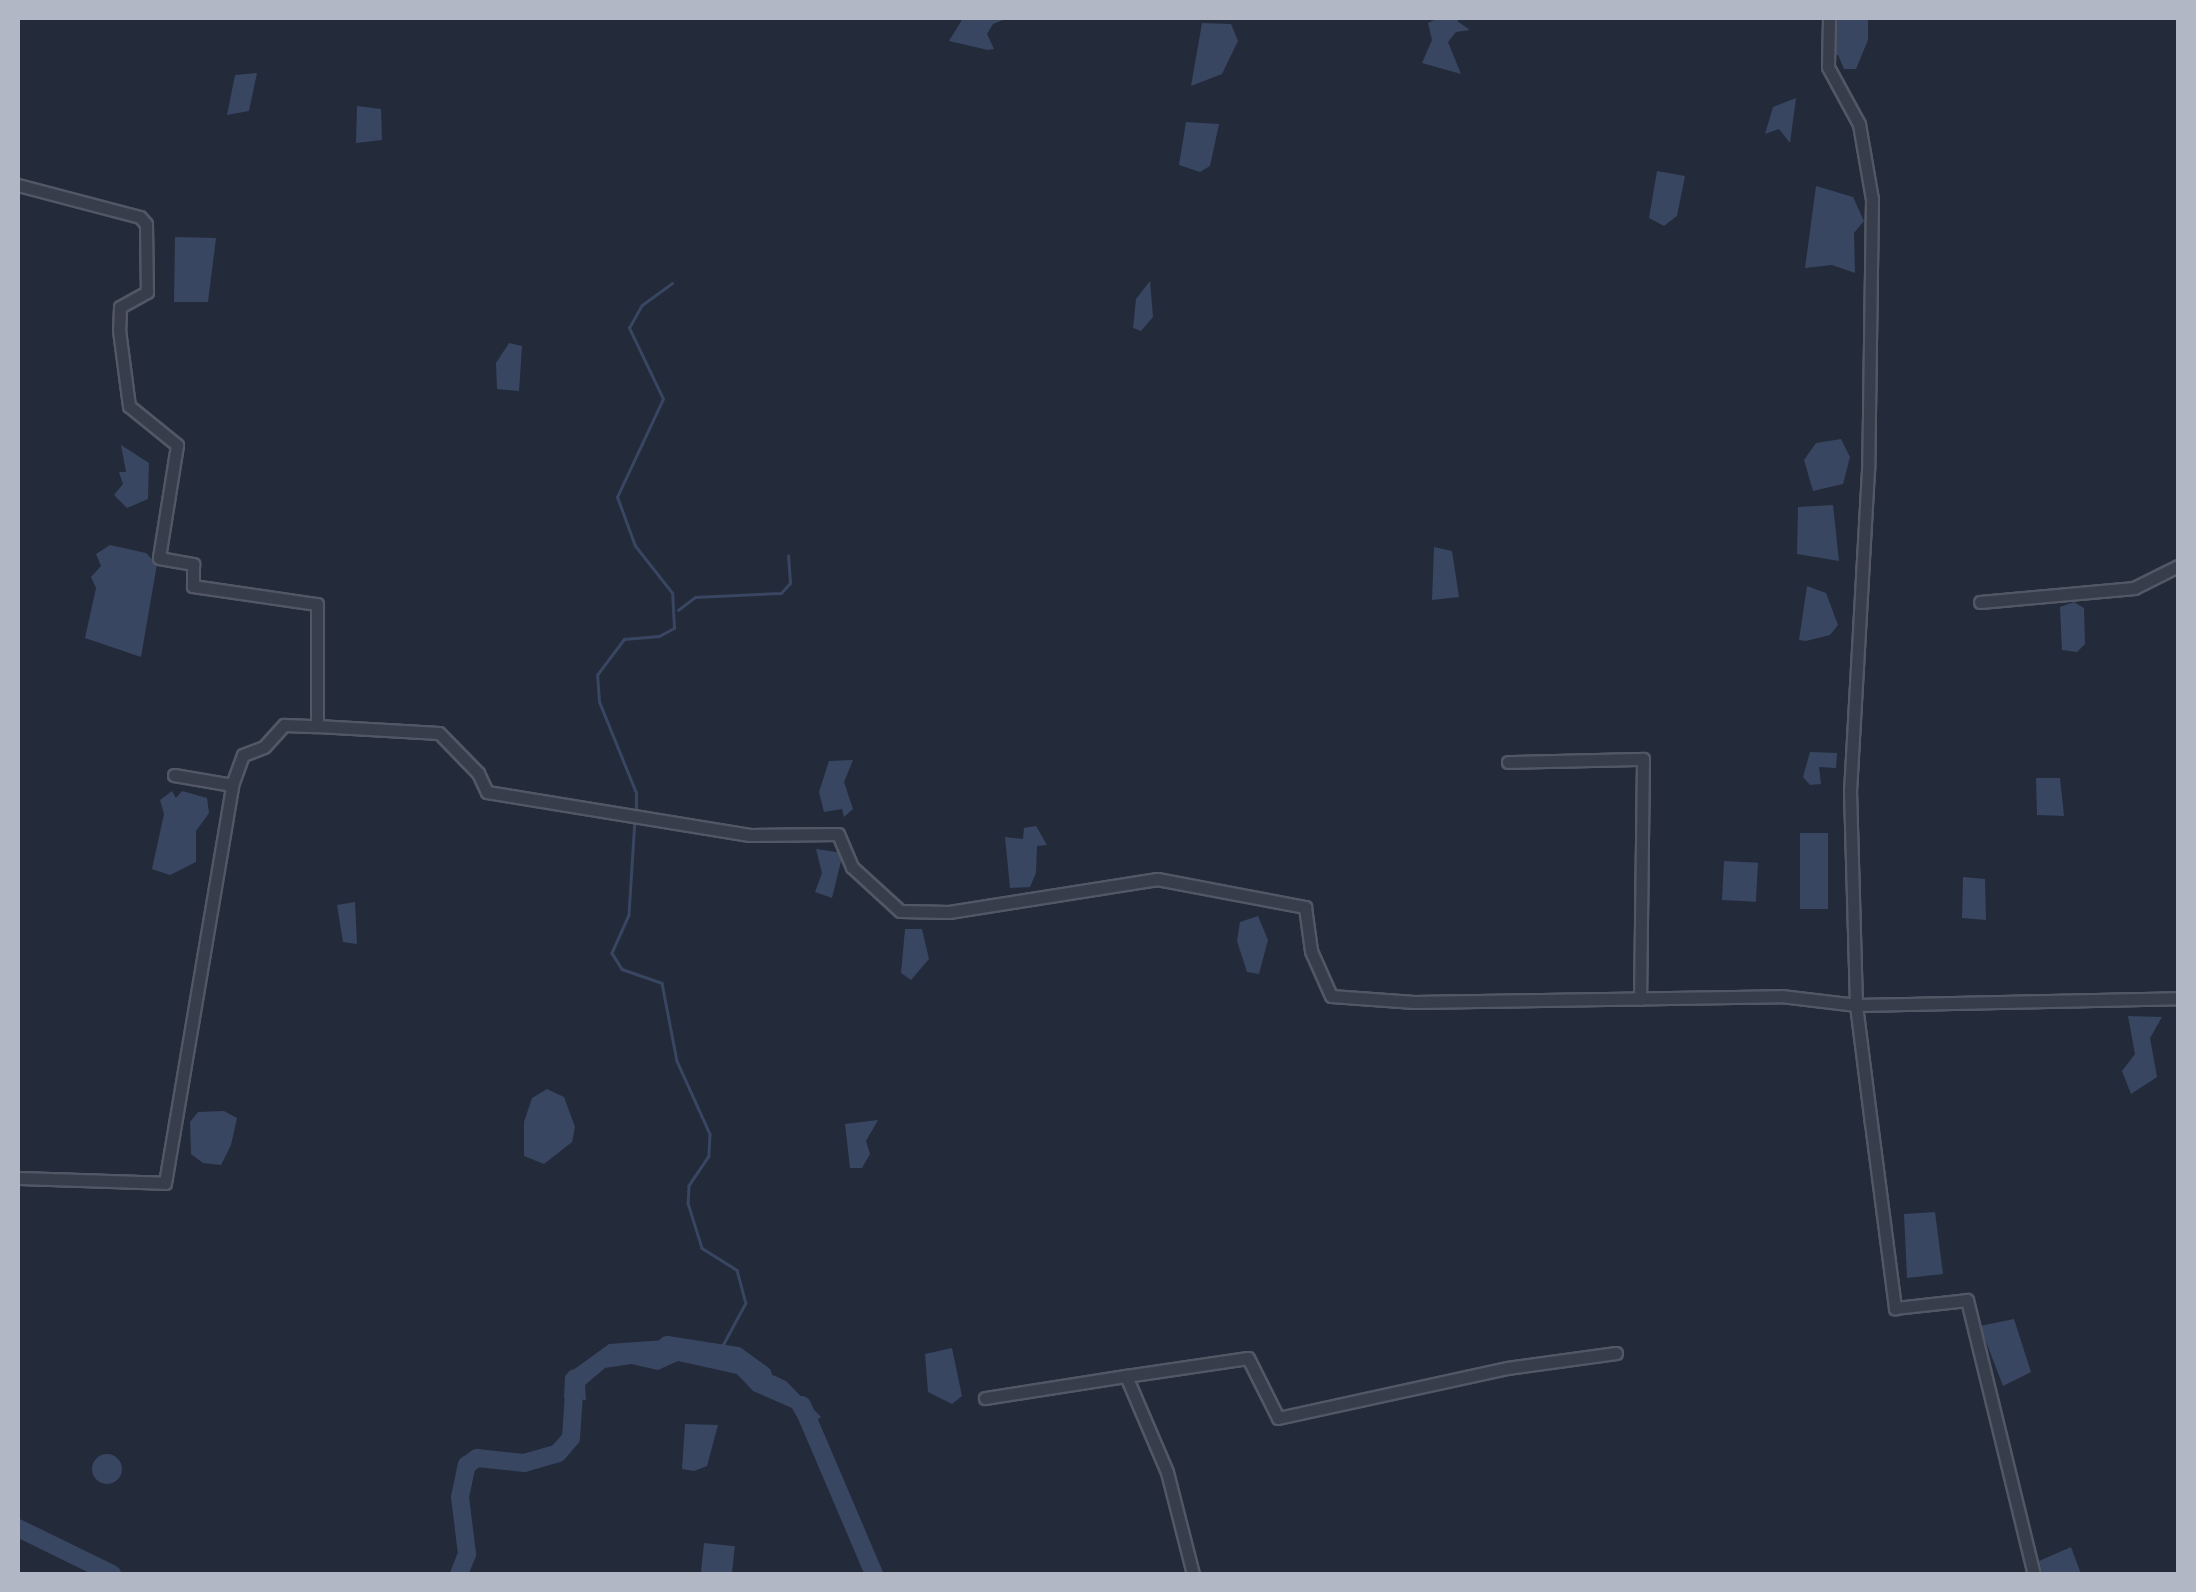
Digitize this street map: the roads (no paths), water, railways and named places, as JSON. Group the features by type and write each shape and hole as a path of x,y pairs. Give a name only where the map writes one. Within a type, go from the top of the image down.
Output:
{"street":[{"path":"1829,18 1828,68 1859,124 1872,199 1868,470 1850,790 1856,1005 1895,1308 1967,1300 2034,1574"},
{"path":"18,185 144,220 148,292 120,308 119,330 128,406 177,445 159,557 193,564 193,586 317,604 317,726"},
{"path":"1980,602 2134,588 2178,566"},
{"path":"18,1178 165,1183 232,785 244,755 264,747 284,725 438,733 478,773 486,792 514,800 750,835 838,834 852,868 900,911 949,912 1157,879 1310,909 1312,951 1331,996 1414,1002 1781,996 1856,1005 2178,998"},
{"path":"1508,762 1643,759 1640,999"},
{"path":"174,775 232,785"},
{"path":"985,1398 1248,1358 1278,1418 1508,1368 1616,1353"},
{"path":"1126,1376 1167,1472 1193,1574"}],"water":[{"path":"963,18 1008,18 993,24 987,34 994,49 988,50 949,41"},
{"path":"1438,18 1462,18 1457,21 1470,30 1456,32 1448,42 1461,74 1422,63 1432,40 1428,23"},
{"path":"1829,18 1868,18 1868,40 1856,69 1844,69 1838,55 1828,56"},
{"path":"1202,23 1231,24 1238,41 1222,74 1191,86"},
{"path":"257,73 249,111 227,115 235,75"},
{"path":"1796,98 1790,143 1779,129 1765,134 1773,107"},
{"path":"357,106 381,109 382,140 356,143"},
{"path":"1186,122 1219,124 1210,166 1200,172 1179,165"},
{"path":"1657,171 1685,176 1677,216 1664,226 1649,218"},
{"path":"1816,186 1853,197 1864,221 1854,233 1855,273 1832,265 1805,268"},
{"path":"175,237 216,238 208,302 174,302"},
{"path":"1150,281 1153,317 1141,331 1133,328 1136,299"},
{"path":"509,343 522,346 519,391 497,389 496,363"},
{"path":"1841,439 1850,457 1843,484 1813,491 1804,460 1816,443"},
{"path":"121,445 149,463 148,499 127,508 114,495 123,484 119,472 126,472"},
{"path":"1833,505 1839,561 1797,554 1798,507"},
{"path":"110,545 146,553 157,564 141,657 85,638 96,588 91,577 101,566 96,554"},
{"path":"1434,547 1452,551 1459,597 1432,600"},
{"path":"1807,586 1826,593 1838,625 1830,635 1806,641 1799,640"},
{"path":"2074,602 2084,608 2085,644 2077,652 2062,650 2060,607"},
{"path":"1810,752 1837,753 1836,768 1819,767 1821,784 1810,785 1803,777"},
{"path":"853,760 844,782 853,809 844,817 842,809 824,812 819,792 829,761"},
{"path":"2036,778 2060,778 2064,816 2037,815"},
{"path":"172,791 176,798 182,791 207,798 209,813 196,831 196,862 170,875 152,869 164,814 160,800"},
{"path":"1036,826 1047,845 1037,846 1036,873 1030,887 1010,888 1005,837 1023,839 1024,828"},
{"path":"1800,833 1828,833 1828,909 1800,909"},
{"path":"816,849 843,853 832,898 815,892 822,873"},
{"path":"1724,861 1758,863 1756,902 1722,900"},
{"path":"1963,877 1985,879 1986,920 1962,918"},
{"path":"355,902 357,944 343,942 337,905"},
{"path":"1258,916 1268,940 1259,974 1247,972 1237,941 1240,922"},
{"path":"905,929 922,929 929,959 911,980 901,973"},
{"path":"2128,1016 2162,1017 2150,1038 2157,1077 2131,1094 2122,1071 2135,1054"},
{"path":"547,1089 564,1097 575,1127 572,1142 544,1164 524,1156 524,1122 532,1098"},
{"path":"224,1111 237,1118 231,1145 221,1165 203,1163 191,1154 190,1122 198,1112"},
{"path":"878,1120 866,1141 870,1154 862,1168 850,1168 845,1124"},
{"path":"1935,1212 1943,1274 1907,1278 1904,1214"},
{"path":"2014,1319 2031,1372 2003,1386 1980,1326"},
{"path":"665,1340 733,1357 786,1381 821,1417 804,1429 792,1408 753,1391 737,1374 678,1361 658,1370 631,1364 605,1368 585,1385 586,1400 564,1398 565,1376 609,1344"},
{"path":"952,1348 962,1396 952,1404 928,1392 925,1354"},
{"path":"685,1424 718,1425 707,1466 694,1471 682,1469"},
{"path":"107,1454 121,1463 122,1469 113,1483 107,1484 93,1475 92,1469 101,1455"},
{"path":"704,1543 735,1546 732,1574 701,1574"},
{"path":"2071,1547 2081,1574 2043,1574 2039,1561"}],"waterway":[{"path":"636,811 636,793 599,702 597,675 624,639 659,636 674,628 672,593 635,546 617,497 663,399 629,328 642,305 672,283"},
{"path":"678,610 695,597 781,593 790,583 788,556"},
{"path":"635,819 629,915 612,953 622,969 662,983 677,1061 710,1134 709,1156 689,1186 688,1203 702,1248 737,1270 746,1303 720,1351"},
{"path":"667,1345 737,1356 763,1375"},
{"path":"459,1574 467,1554 460,1497 467,1465 477,1458 524,1463 558,1453 571,1438 575,1378"},
{"path":"802,1405 874,1574"},
{"path":"18,1528 112,1574"}]}
